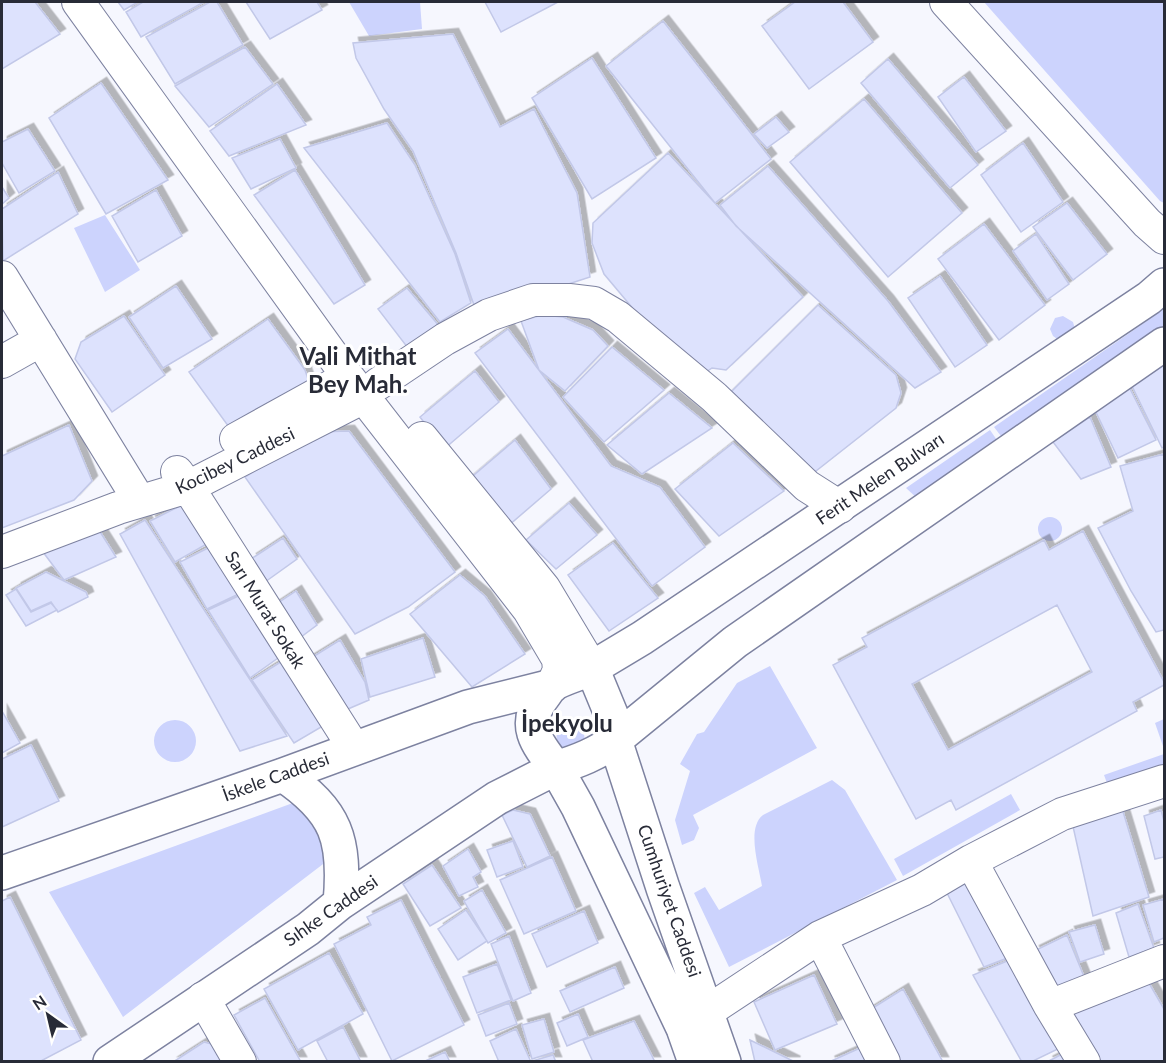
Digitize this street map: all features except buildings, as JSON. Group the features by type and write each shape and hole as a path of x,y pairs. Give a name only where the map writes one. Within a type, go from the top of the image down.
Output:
{"main road":[{"name":"Ferit Melen Bulvarı","path":"592,668 642,638 840,507 1164,285"},
{"path":"615,740 611,714 592,668 552,686 532,715 533,733 543,752 556,768 602,750 615,740 735,642 1164,345"},
{"name":"İskele Caddesi","path":"2,873 283,775 468,707 552,686"},
{"name":"Cumhuriyet Caddesi","path":"615,740 663,888 695,1020 695,1062"},
{"name":"Cumhuriyet Caddesi","path":"556,768 695,1020 724,1062"},
{"name":"Sıhke Caddesi","path":"110,1062 497,798 556,768"},
{"path":"283,775 319,804 333,828 340,845 343,873 340,903"}],"street":[{"path":"78,2 535,620 558,659 559,670 552,686"},
{"path":"102,2 363,386 544,588 592,668"},
{"path":"946,2 1147,224 1164,238"},
{"path":"2,277 134,492"},
{"name":"Kocibey Caddesi","path":"2,552 118,508 182,480 363,386 489,315 533,300 594,303 618,317 714,397 807,486 840,507"},
{"path":"2,362 41,340"},
{"name":"Kocibey Caddesi","path":"2,541 134,492 182,480"},
{"name":"Sarı Murat Sokak","path":"182,480 354,748"},
{"path":"695,1020 820,937 922,890 971,861 1062,814 1164,781"},
{"path":"971,861 1050,1006 1084,1062"},
{"path":"820,937 884,1062"},
{"path":"1050,1006 1164,961"},
{"path":"202,998 240,1062"}],"shaded area":[{"path":"349,2 420,2 422,29 369,36"},
{"path":"984,2 1164,2 1164,203 1160,201"},
{"path":"105,215 140,270 105,292 74,228"},
{"path":"1164,309 1164,336 1007,444 994,427"},
{"path":"1063,316 1073,322 1075,329 1060,341 1053,336 1050,329 1055,318"},
{"path":"990,430 1001,446 919,500 906,488"},
{"path":"1050,517 1059,520 1062,529 1059,538 1050,541 1041,538 1038,529 1041,520"},
{"path":"770,666 817,748 693,815 699,828 694,840 682,845 675,820 690,771 680,764 697,734 704,732 737,683"},
{"path":"1164,719 1164,749 1155,723"},
{"path":"175,720 190,726 196,741 190,756 175,762 160,756 154,741 160,726"},
{"path":"570,722 582,729 584,742 564,749 558,742 557,734 561,727"},
{"path":"1164,754 1164,774 1111,794 1104,775"},
{"path":"832,780 845,790 897,880 729,967 694,893 705,887 719,910 762,886 754,838 758,821 763,815"},
{"path":"1011,794 1020,810 903,876 894,859"},
{"path":"301,800 331,858 123,1017 49,892"}],"district":[{"name":"Vali Mithat Bey Mah.","path":"358,371"},
{"name":"İpekyolu","path":"567,724"}]}
